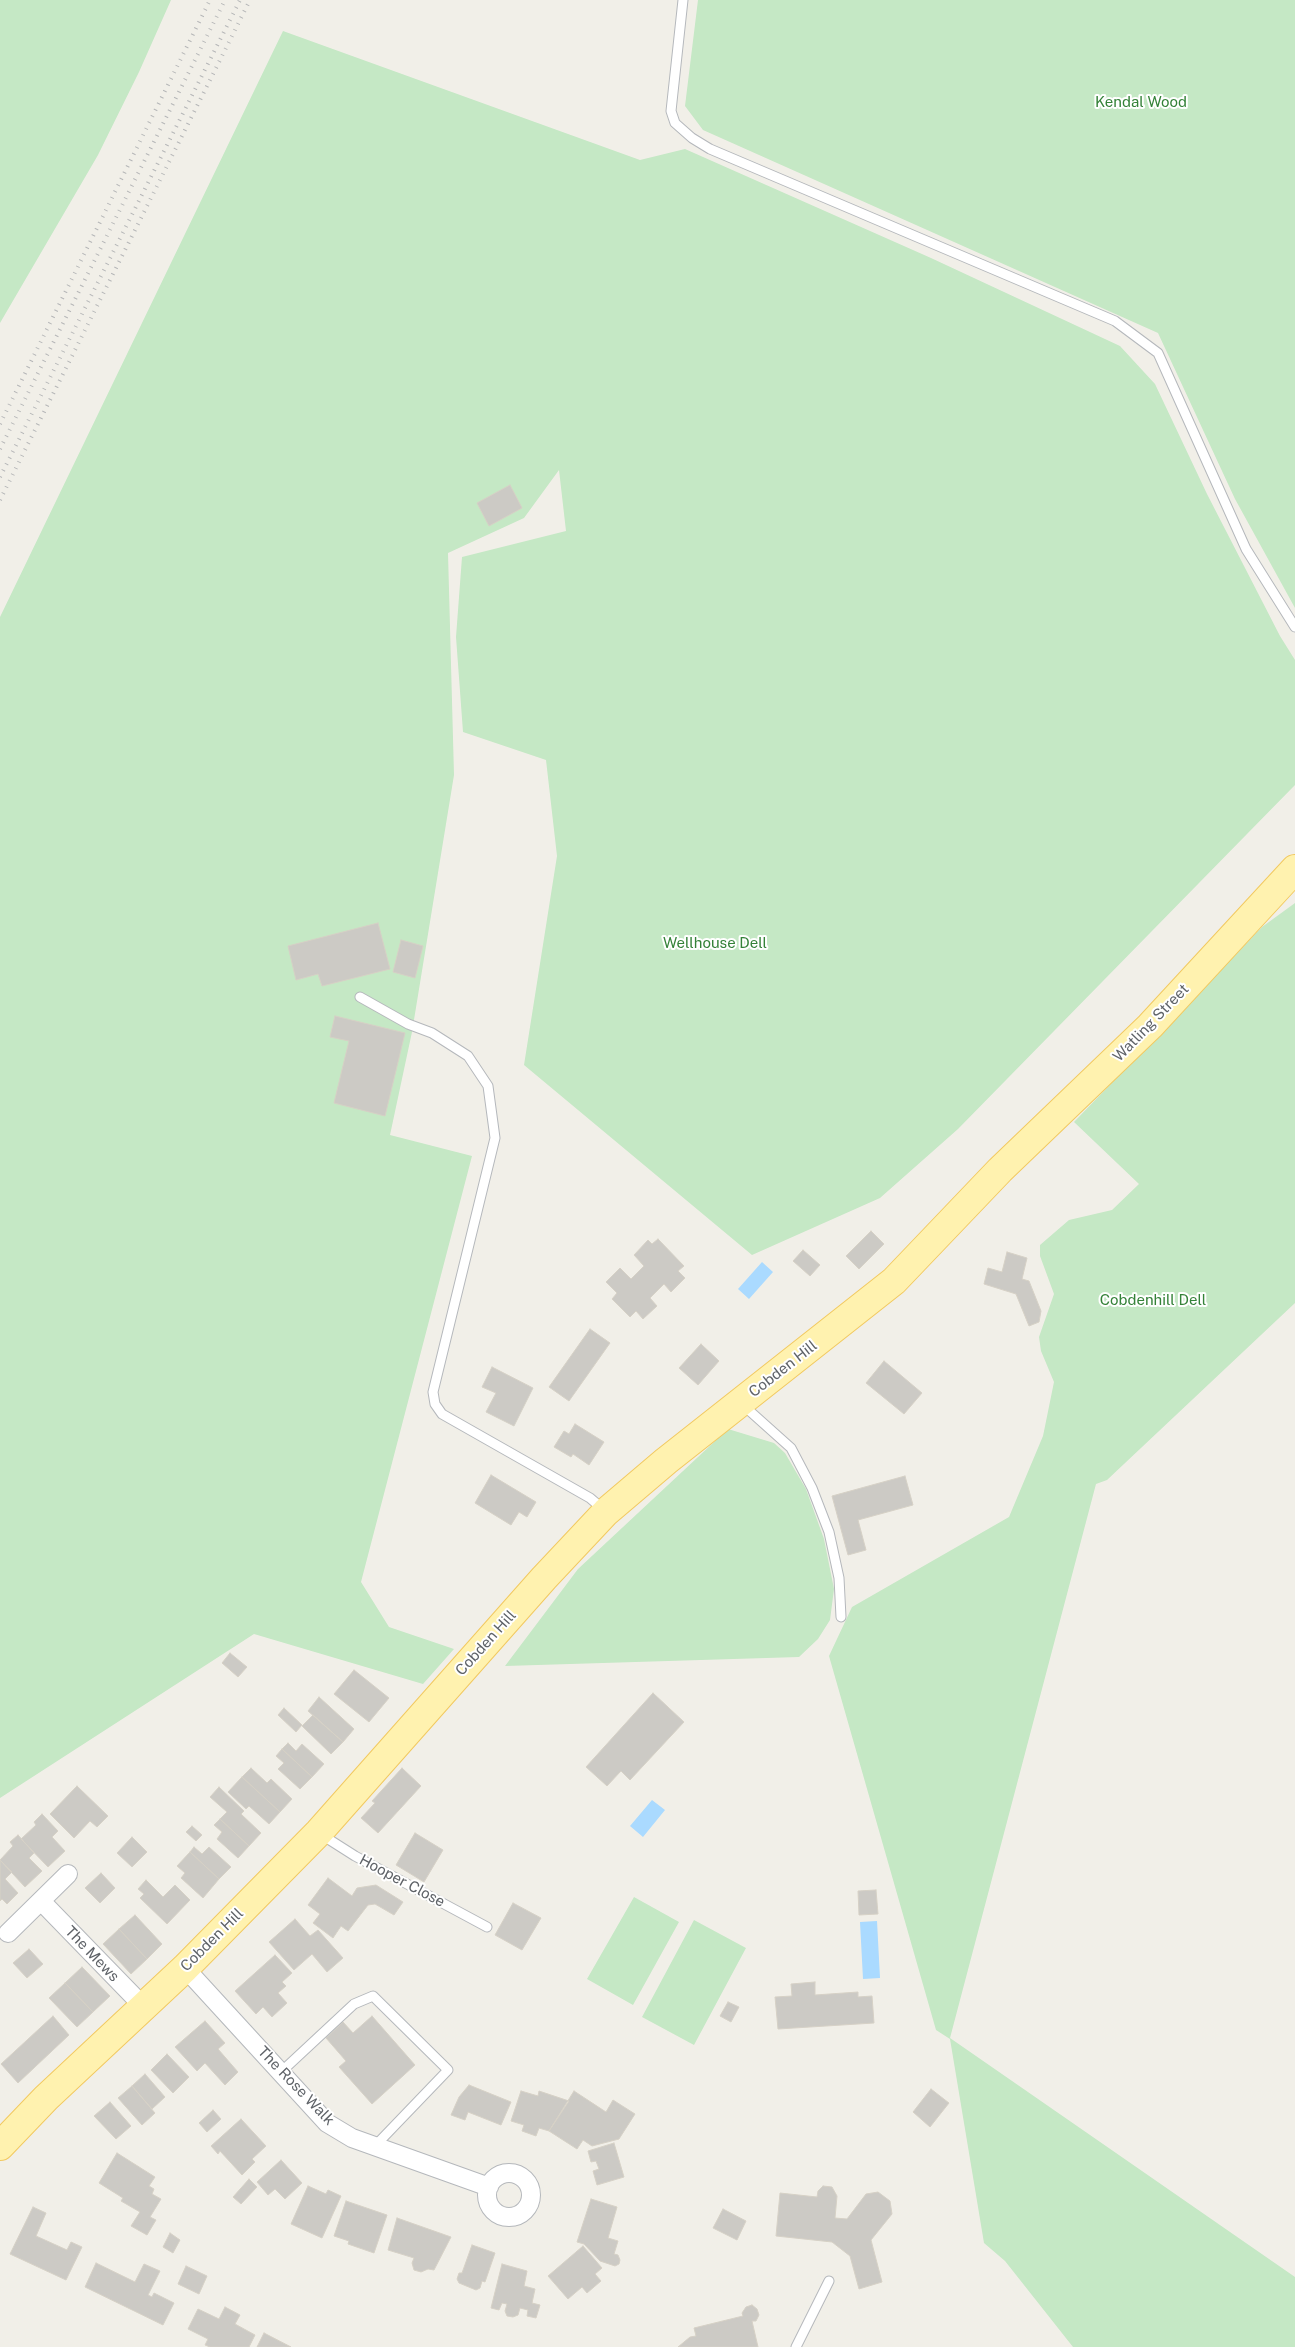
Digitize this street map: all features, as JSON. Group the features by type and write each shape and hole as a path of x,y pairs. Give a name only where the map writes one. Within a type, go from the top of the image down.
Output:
{"main road":[{"name":"Watling Street","path":"1000,1170 1150,1026 1295,868"},
{"name":"Cobden Hill","path":"0,2146 46,2098 185,1968 318,1832 544,1578 606,1512 666,1461 894,1281 1000,1170"}],"street":[{"path":"8,1933 68,1874"},
{"name":"The Mews","path":"41,1900 143,2006"},
{"name":"The Rose Walk","path":"185,1968 327,2123 352,2138 488,2187"}],"lane":[{"path":"684,0 671,111 675,123 692,138 710,149 1115,321 1158,353 1246,549 1295,627"},
{"path":"360,997 408,1024 432,1033 468,1056 488,1086 495,1138 433,1392 435,1404 442,1414 590,1498 606,1512"},
{"path":"740,1404 791,1448 812,1488 828,1532 839,1578 842,1616"},
{"name":"Hooper Close","path":"318,1832 355,1856 487,1927"},
{"path":"281,2072 354,2004 373,1996 448,2070 375,2146"},
{"path":"796,2347 829,2281"}],"green space":[{"path":"0,0 171,0 139,72 98,155 0,323"},
{"name":"Kendal Wood","path":"698,0 1295,0 1295,608 1235,499 1158,333 703,130 685,106"},
{"name":"Wellhouse Dell","path":"283,31 640,160 685,149 931,258 1120,346 1155,384 1207,494 1280,636 1295,660 1295,785 958,1129 880,1198 752,1255 524,1065 557,856 546,760 463,732 456,637 462,557 566,531 559,470 524,518 448,553 454,775 412,1032 390,1135 472,1156 361,1582 389,1627 454,1649 423,1684 254,1634 0,1798 0,617"},
{"name":"Cobdenhill Dell","path":"1295,903 1295,1303 1107,1480 1096,1484 950,2038 1295,2277 1295,2347 1073,2347 1005,2261 984,2243 950,2039 936,2030 829,1656 852,1607 1009,1517 1043,1436 1054,1382 1041,1351 1039,1337 1054,1294 1040,1256 1040,1245 1069,1220 1112,1210 1139,1184 1074,1122 1262,927"},
{"path":"728,1429 774,1443 785,1453 806,1489 824,1539 834,1589 830,1620 818,1639 799,1657 505,1666 578,1569"},
{"path":"634,1897 679,1922 633,2005 587,1979"},
{"path":"694,1920 746,1948 694,2045 642,2017"}],"water":[{"path":"762,1262 773,1272 749,1299 738,1289"},
{"path":"652,1800 665,1810 643,1837 630,1826"},
{"path":"877,1921 880,1978 863,1979 860,1922"}],"building":[{"path":"510,485 522,508 489,526 477,503"},
{"path":"378,923 390,969 322,986 318,974 296,980 288,946"},
{"path":"401,940 423,946 415,978 393,972"},
{"path":"335,1016 405,1033 385,1116 334,1103 349,1041 330,1037"},
{"path":"871,1231 884,1244 859,1269 846,1256"},
{"path":"658,1239 684,1266 678,1271 685,1278 671,1292 664,1284 650,1298 657,1306 643,1319 636,1311 630,1317 612,1299 617,1293 606,1282 620,1268 631,1279 644,1266 634,1255 648,1240 652,1244"},
{"path":"803,1250 820,1265 810,1276 793,1261"},
{"path":"1007,1252 1027,1258 1022,1279 1029,1281 1041,1311 1039,1322 1029,1326 1016,1294 984,1284 988,1268 1002,1272"},
{"path":"590,1329 610,1343 569,1401 549,1387"},
{"path":"701,1344 719,1361 698,1385 679,1368"},
{"path":"884,1361 922,1393 904,1414 866,1383"},
{"path":"492,1367 533,1388 514,1426 486,1412 496,1393 482,1387"},
{"path":"575,1424 604,1442 589,1465 573,1454 571,1457 554,1447 564,1431 569,1434"},
{"path":"491,1475 536,1502 527,1517 519,1512 511,1525 475,1503"},
{"path":"905,1476 913,1505 858,1520 866,1550 848,1555 832,1496"},
{"path":"230,1653 247,1667 238,1677 222,1663"},
{"path":"354,1670 389,1698 369,1722 334,1694"},
{"path":"653,1693 684,1722 630,1780 621,1771 607,1786 586,1767"},
{"path":"319,1697 354,1729 343,1742 308,1711"},
{"path":"284,1708 302,1725 296,1732 278,1715"},
{"path":"313,1715 343,1742 331,1754 302,1726"},
{"path":"288,1743 296,1751 302,1744 324,1764 312,1777 282,1749"},
{"path":"282,1749 312,1777 300,1789 278,1769 284,1763 276,1756"},
{"path":"251,1768 267,1783 271,1779 292,1799 280,1812 242,1777"},
{"path":"402,1768 421,1786 378,1833 361,1818 375,1803 372,1801"},
{"path":"242,1777 280,1812 269,1824 249,1806 246,1809 228,1792"},
{"path":"77,1786 108,1816 97,1827 90,1821 74,1838 50,1814"},
{"path":"219,1787 244,1811 241,1814 261,1833 249,1846 220,1819 227,1812 210,1797"},
{"path":"42,1814 58,1831 52,1837 65,1851 48,1867 21,1839 36,1825 34,1822"},
{"path":"220,1819 249,1846 238,1858 217,1839 222,1832 214,1825"},
{"path":"192,1826 202,1835 196,1841 186,1832"},
{"path":"415,1833 443,1850 424,1882 396,1865"},
{"path":"18,1835 34,1853 29,1858 42,1871 25,1887 0,1860 13,1846 10,1842"},
{"path":"132,1837 147,1852 132,1867 117,1853"},
{"path":"194,1847 202,1854 209,1847 231,1867 219,1879 190,1852"},
{"path":"190,1852 219,1879 203,1898 181,1878 185,1873 177,1866"},
{"path":"0,1860 12,1872 5,1879 18,1893 7,1904 2,1899 0,1901"},
{"path":"101,1873 115,1888 100,1903 85,1888"},
{"path":"328,1878 352,1896 357,1888 376,1885 403,1902 394,1915 375,1904 368,1905 348,1931 341,1926 333,1938 313,1923 320,1914 308,1905"},
{"path":"146,1880 163,1897 175,1885 190,1900 167,1924 140,1898 144,1894 138,1889"},
{"path":"876,1890 878,1914 859,1915 858,1891"},
{"path":"513,1903 541,1918 522,1950 495,1935"},
{"path":"135,1915 162,1944 147,1959 119,1929"},
{"path":"295,1919 310,1936 318,1930 343,1958 327,1972 312,1954 294,1970 269,1942"},
{"path":"119,1929 147,1959 131,1974 103,1944"},
{"path":"29,1949 43,1964 27,1978 13,1963"},
{"path":"275,1955 292,1973 282,1982 286,1986 278,1993 287,2003 272,2017 263,2007 256,2014 235,1991"},
{"path":"82,1967 110,1996 93,2012 65,1983"},
{"path":"815,1982 815,1995 858,1992 858,1997 872,1996 874,2023 778,2029 775,1997 792,1996 791,1984"},
{"path":"65,1983 93,2012 77,2027 49,1998"},
{"path":"728,2002 739,2007 731,2022 720,2016"},
{"path":"53,2016 69,2035 18,2083 1,2064"},
{"path":"372,2016 415,2065 372,2104 339,2067 346,2061 326,2038 343,2022 353,2033"},
{"path":"205,2021 225,2043 218,2049 238,2072 225,2085 205,2063 197,2071 175,2047"},
{"path":"167,2054 189,2077 173,2093 151,2070"},
{"path":"145,2074 165,2097 152,2109 132,2086"},
{"path":"469,2085 511,2102 501,2125 468,2112 465,2120 451,2115 459,2097"},
{"path":"132,2086 155,2113 142,2125 118,2098"},
{"path":"931,2089 949,2103 930,2127 913,2112"},
{"path":"521,2091 538,2096 539,2091 569,2101 549,2131 539,2128 536,2136 522,2131 524,2125 511,2121"},
{"path":"574,2091 606,2112 613,2100 635,2114 619,2139 592,2146 583,2140 577,2149 549,2131"},
{"path":"110,2102 131,2126 116,2139 94,2116"},
{"path":"213,2110 221,2119 207,2132 199,2123"},
{"path":"241,2119 266,2146 252,2159 255,2162 242,2175 220,2151 218,2154 211,2146"},
{"path":"614,2143 624,2177 597,2185 593,2171 599,2169 596,2161 591,2162 588,2151"},
{"path":"117,2153 155,2177 149,2186 154,2189 152,2194 161,2199 150,2217 156,2220 147,2235 131,2226 140,2212 121,2201 123,2198 99,2183"},
{"path":"281,2160 302,2183 285,2199 275,2189 268,2195 257,2182"},
{"path":"249,2179 257,2187 241,2204 233,2197"},
{"path":"308,2186 326,2194 328,2190 341,2196 322,2238 291,2224"},
{"path":"823,2186 832,2187 837,2196 835,2218 847,2219 866,2194 878,2192 890,2201 892,2214 871,2240 882,2282 859,2289 850,2256 832,2242 776,2236 780,2193 817,2197 818,2191"},
{"path":"591,2199 617,2207 608,2238 618,2241 614,2254 618,2255 620,2260 619,2264 615,2266 600,2261 584,2244 577,2242"},
{"path":"346,2201 387,2215 374,2253 348,2244 349,2241 334,2236"},
{"path":"33,2207 46,2213 36,2236 67,2250 71,2242 82,2247 66,2280 10,2254"},
{"path":"723,2209 746,2221 737,2240 713,2228"},
{"path":"397,2218 451,2237 434,2270 428,2269 421,2272 414,2270 412,2263 414,2258 388,2250"},
{"path":"170,2233 180,2240 173,2253 163,2247"},
{"path":"472,2245 495,2253 485,2282 482,2281 480,2288 476,2290 459,2283 457,2279 459,2273 462,2273"},
{"path":"583,2246 602,2268 595,2274 601,2281 587,2293 582,2287 568,2299 548,2276"},
{"path":"96,2263 135,2282 144,2264 160,2271 148,2295 152,2297 154,2293 174,2303 163,2325 85,2287"},
{"path":"502,2264 527,2271 524,2286 535,2289 532,2303 540,2305 536,2318 527,2316 528,2310 520,2308 518,2315 513,2317 507,2316 505,2311 507,2304 502,2303 499,2310 491,2308"},
{"path":"186,2266 207,2276 199,2294 178,2284"},
{"path":"752,2305 757,2309 759,2315 756,2321 752,2321 758,2347 678,2347 690,2337 696,2336 694,2328 743,2316 742,2313 746,2307"},
{"path":"225,2307 240,2315 235,2324 255,2335 249,2347 210,2347 205,2345 208,2339 188,2329 198,2309 219,2319"},
{"path":"264,2333 291,2347 257,2347"}],"railway":[{"path":"0,424 210,0"},
{"path":"0,449 225,0"},
{"path":"0,477 240,0"},
{"path":"0,500 250,0"}]}
